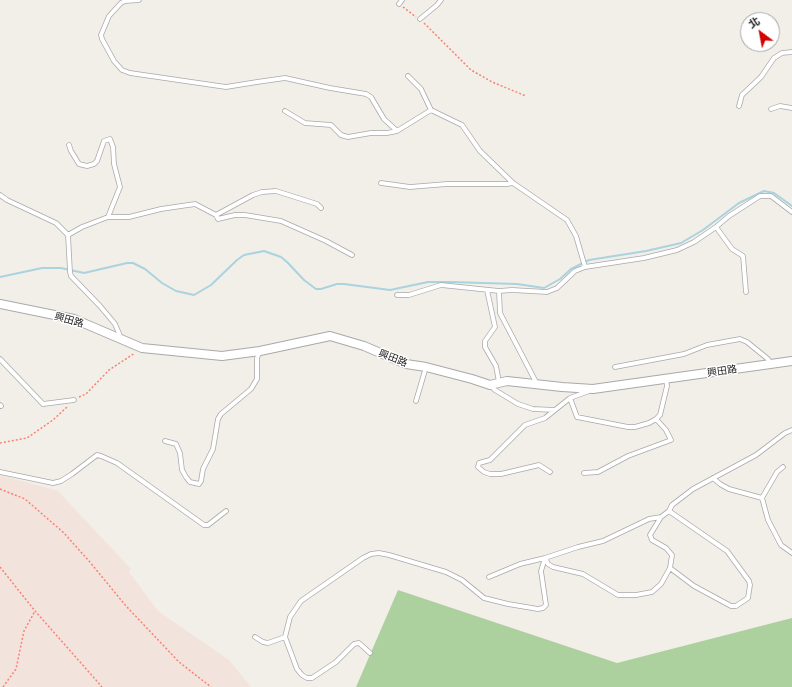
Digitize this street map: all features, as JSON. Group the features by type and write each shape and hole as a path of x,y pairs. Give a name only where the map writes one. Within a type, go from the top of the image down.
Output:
{"street":[{"name":"興田路","path":"0,304 74,319 142,348 222,356 260,351 330,336 364,346 406,364 426,367 490,385 507,381 593,388 792,361"}],"lane":[{"path":"139,0 125,1 121,3 109,16 101,35 114,61 122,70 130,73 226,87 285,78 366,94 370,97 384,119 397,131"},
{"path":"420,19 441,0"},
{"path":"739,106 742,94 761,77 774,58 782,53 792,52"},
{"path":"408,76 421,89 431,110 462,124 480,151 513,182 566,220 576,236 585,267"},
{"path":"771,109 780,106 792,108"},
{"path":"285,111 305,123 331,125 341,135 348,137 397,131 431,110"},
{"path":"69,145 79,164 87,166 94,164 97,161 104,141 110,139 113,147 114,164 120,187 108,217"},
{"path":"381,182 410,186 447,184 507,184 513,182"},
{"path":"216,215 239,201 253,195 262,192 276,191 317,204 321,208"},
{"path":"0,195 7,200 56,223 68,235 71,276 115,324 122,340"},
{"path":"397,295 409,294 441,285 499,292 512,290 547,292 557,288 575,272 585,267 644,258 676,250 694,242 729,216 760,196 771,196 792,212"},
{"path":"68,235 82,227 108,217 129,217 161,209 195,204 216,215 218,219 235,215 245,215 281,221 326,241 352,255"},
{"path":"716,227 732,249 743,256 746,292"},
{"path":"487,290 495,327 485,341 485,347 496,366 500,382"},
{"path":"499,292 500,313 537,384"},
{"path":"615,367 684,354 707,345 740,339 747,342 768,359 771,364"},
{"path":"165,441 176,444 180,453 182,470 186,477 190,482 199,484 203,469 213,449 218,419 221,414 251,389 257,379 257,358 260,351"},
{"path":"0,359 43,404 74,400"},
{"path":"416,400 426,367"},
{"path":"570,398 577,417 635,427 656,419 660,415 666,394 666,379"},
{"path":"490,385 495,390 518,404 533,409 555,410"},
{"path":"550,472 539,465 501,474 490,474 484,472 478,467 479,463 490,460 524,425 545,418 570,398 593,388"},
{"path":"584,473 598,472 628,456 670,440 666,430 656,419"},
{"path":"545,558 548,564 554,568 583,574 618,595 636,595 652,592 661,584 670,568 672,555 666,548 652,540 650,535 661,517 669,511 672,505 693,489 756,455 785,433 792,430"},
{"path":"0,472 53,483 61,481 97,456 101,456 117,463 204,525 208,524 226,511"},
{"path":"783,467 777,472 762,498 768,520 781,545 792,553"},
{"path":"713,478 720,484 730,489 762,498"},
{"path":"669,511 727,552 749,581 750,585 748,598 736,606 731,606 694,586 670,568"},
{"path":"489,577 520,564 603,541 649,519 661,517"},
{"path":"370,653 359,642 354,644 336,662 312,678 307,678 297,669 285,637 290,617 301,601 362,558 371,554 379,553 446,572 462,580 484,598 538,609 546,605 541,571 545,558"},
{"path":"255,637 268,643 285,637"}],"path":[{"path":"400,2 420,19 471,70 492,82 526,96"},
{"path":"0,489 25,499 64,533 131,612 179,662 211,687"},
{"path":"0,567 35,611 102,687"},
{"path":"3,687 16,669 24,631 35,611"}],"shaded area":[{"path":"0,475 58,491 131,569 129,572 158,611 229,660 251,687 0,687"}],"green space":[{"path":"398,590 617,663 792,618 792,687 356,687"}],"waterway":[{"path":"0,277 42,268 61,268 84,273 133,263 145,269 162,283 176,291 194,295 211,285 244,255 264,251 281,257 304,280 316,289 337,284 344,284 390,290 428,282 517,284 544,288 560,279 571,269 589,260 646,251 681,243 703,230 739,203 764,191 774,193 792,206"}]}
